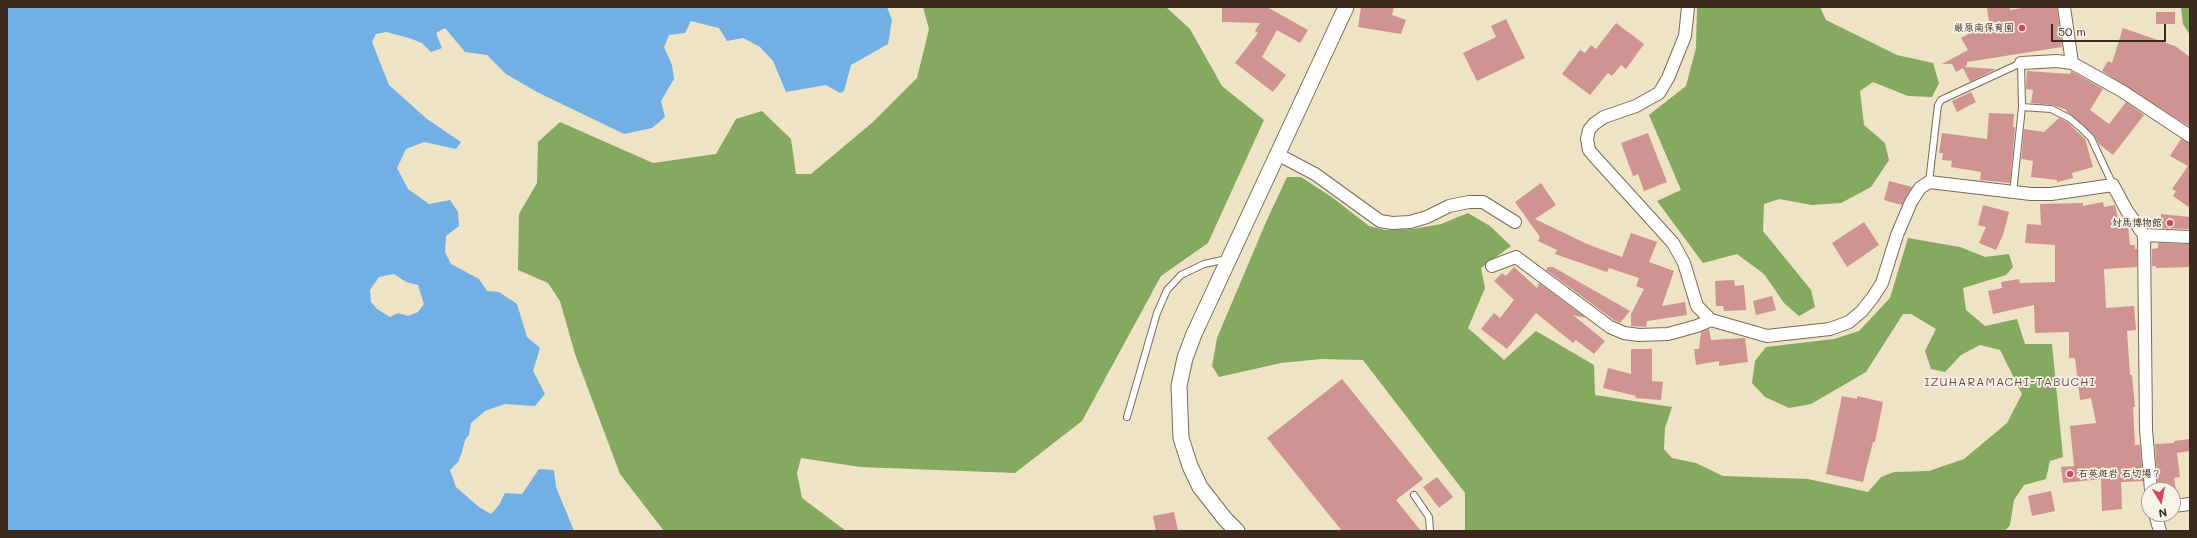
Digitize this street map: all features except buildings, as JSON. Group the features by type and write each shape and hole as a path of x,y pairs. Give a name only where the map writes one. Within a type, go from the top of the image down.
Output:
{"street":[{"path":"1237,531 1225,519 1200,487 1190,466 1181,438 1179,386 1185,358 1228,259 1346,7"},
{"path":"1688,7 1685,36 1668,78 1659,93 1642,103 1604,117 1594,124 1589,130 1587,139 1589,150 1673,243 1684,263 1697,306 1711,320 1767,336 1830,329 1849,322 1862,311 1882,283 1897,235 1911,202 1920,188 1929,182 1939,182 2013,193 2051,194 2113,185 2127,211 2144,235 2146,429 2150,482"},
{"path":"2064,7 2072,63"},
{"path":"2021,63 2057,60 2072,63 2122,91 2190,136"},
{"path":"1277,154 1315,174 1380,221 1392,223 1410,222 1427,217 1449,206 1469,202 1482,202 1515,222"},
{"path":"2144,235 2190,236"},
{"path":"1492,266 1516,257 1610,327 1624,333 1639,336 1668,334 1697,326 1711,320"}],"lane":[{"path":"1929,182 1938,105 1941,100 2021,63 2022,107 2013,193"},
{"path":"2022,107 2051,109 2069,118 2081,128 2091,138 2113,185"},
{"path":"1127,417 1157,313 1167,290 1181,275 1204,264 1228,259"},
{"path":"1414,495 1429,517 1430,531"}],"green space":[{"path":"923,7 1166,7 1190,29 1222,86 1264,120 1208,243 1161,276 1082,421 1015,473 860,467 801,458 797,473 802,498 846,531 664,531 620,474 575,354 560,301 548,283 518,270 519,214 537,183 538,142 560,122 653,163 716,154 736,119 762,111 791,139 796,174 811,174 873,122 917,78 929,29"},
{"path":"1697,7 1820,7 1826,20 1897,55 1933,63 1939,83 1932,97 1908,96 1873,82 1860,91 1864,125 1885,143 1889,160 1871,187 1841,203 1812,205 1779,199 1764,204 1763,231 1811,290 1815,307 1799,316 1784,303 1764,274 1737,254 1703,263 1657,201 1681,190 1649,115 1686,86 1696,48"},
{"path":"2181,7 2190,7 2190,35 2183,24"},
{"path":"1287,177 1301,177 1333,198 1369,226 1385,230 1413,229 1441,224 1468,213 1490,226 1511,246 1481,268 1485,288 1468,328 1504,360 1536,331 1594,365 1595,395 1672,407 1665,428 1664,449 1672,458 1696,463 1723,476 1808,479 1868,492 1881,477 1894,472 1929,471 1964,459 2007,423 2022,394 2000,350 1980,345 1961,355 1945,372 1931,369 1925,351 1936,329 1911,314 1903,314 1866,372 1811,404 1789,408 1765,397 1752,383 1755,361 1766,347 1834,339 1859,331 1890,298 1908,238 1960,247 1985,257 2009,254 2013,267 2006,275 1963,288 1966,310 1985,326 2017,319 2025,344 2052,344 2063,457 2050,461 2046,479 2024,485 2014,500 2010,525 2005,531 1465,531 1465,493 1363,360 1321,359 1281,363 1219,377 1212,366 1217,338 1266,222"}],"water":[{"path":"7,7 887,7 892,20 888,44 851,65 844,91 840,93 826,85 786,92 773,61 760,47 743,38 727,41 719,28 691,21 685,33 669,35 664,47 672,65 674,79 661,101 665,117 652,128 624,134 537,92 506,74 487,55 465,52 445,28 436,33 442,48 431,52 422,43 409,38 386,32 376,34 372,42 389,85 427,119 461,142 456,149 424,142 406,149 397,168 408,189 429,204 450,200 458,212 459,226 446,236 445,252 451,264 479,279 487,291 499,292 517,304 527,337 540,348 533,371 545,394 535,406 505,404 485,411 471,423 469,435 465,440 458,462 450,470 456,487 479,507 491,514 499,505 505,493 522,494 539,469 554,470 556,487 574,531 7,531","holes":["394,274 406,282 418,285 424,304 418,312 408,316 398,313 390,317 377,309 371,302 370,290 379,277"]}],"place":[{"name":"厳原南保育園","path":"2022,28"},
{"name":"対馬博物館","path":"2170,223"},
{"name":"石英斑岩 石切場？","path":"2070,474"}],"district":[{"name":"IZUHARAMACHI-TABUCHI","path":"2010,382"}]}
